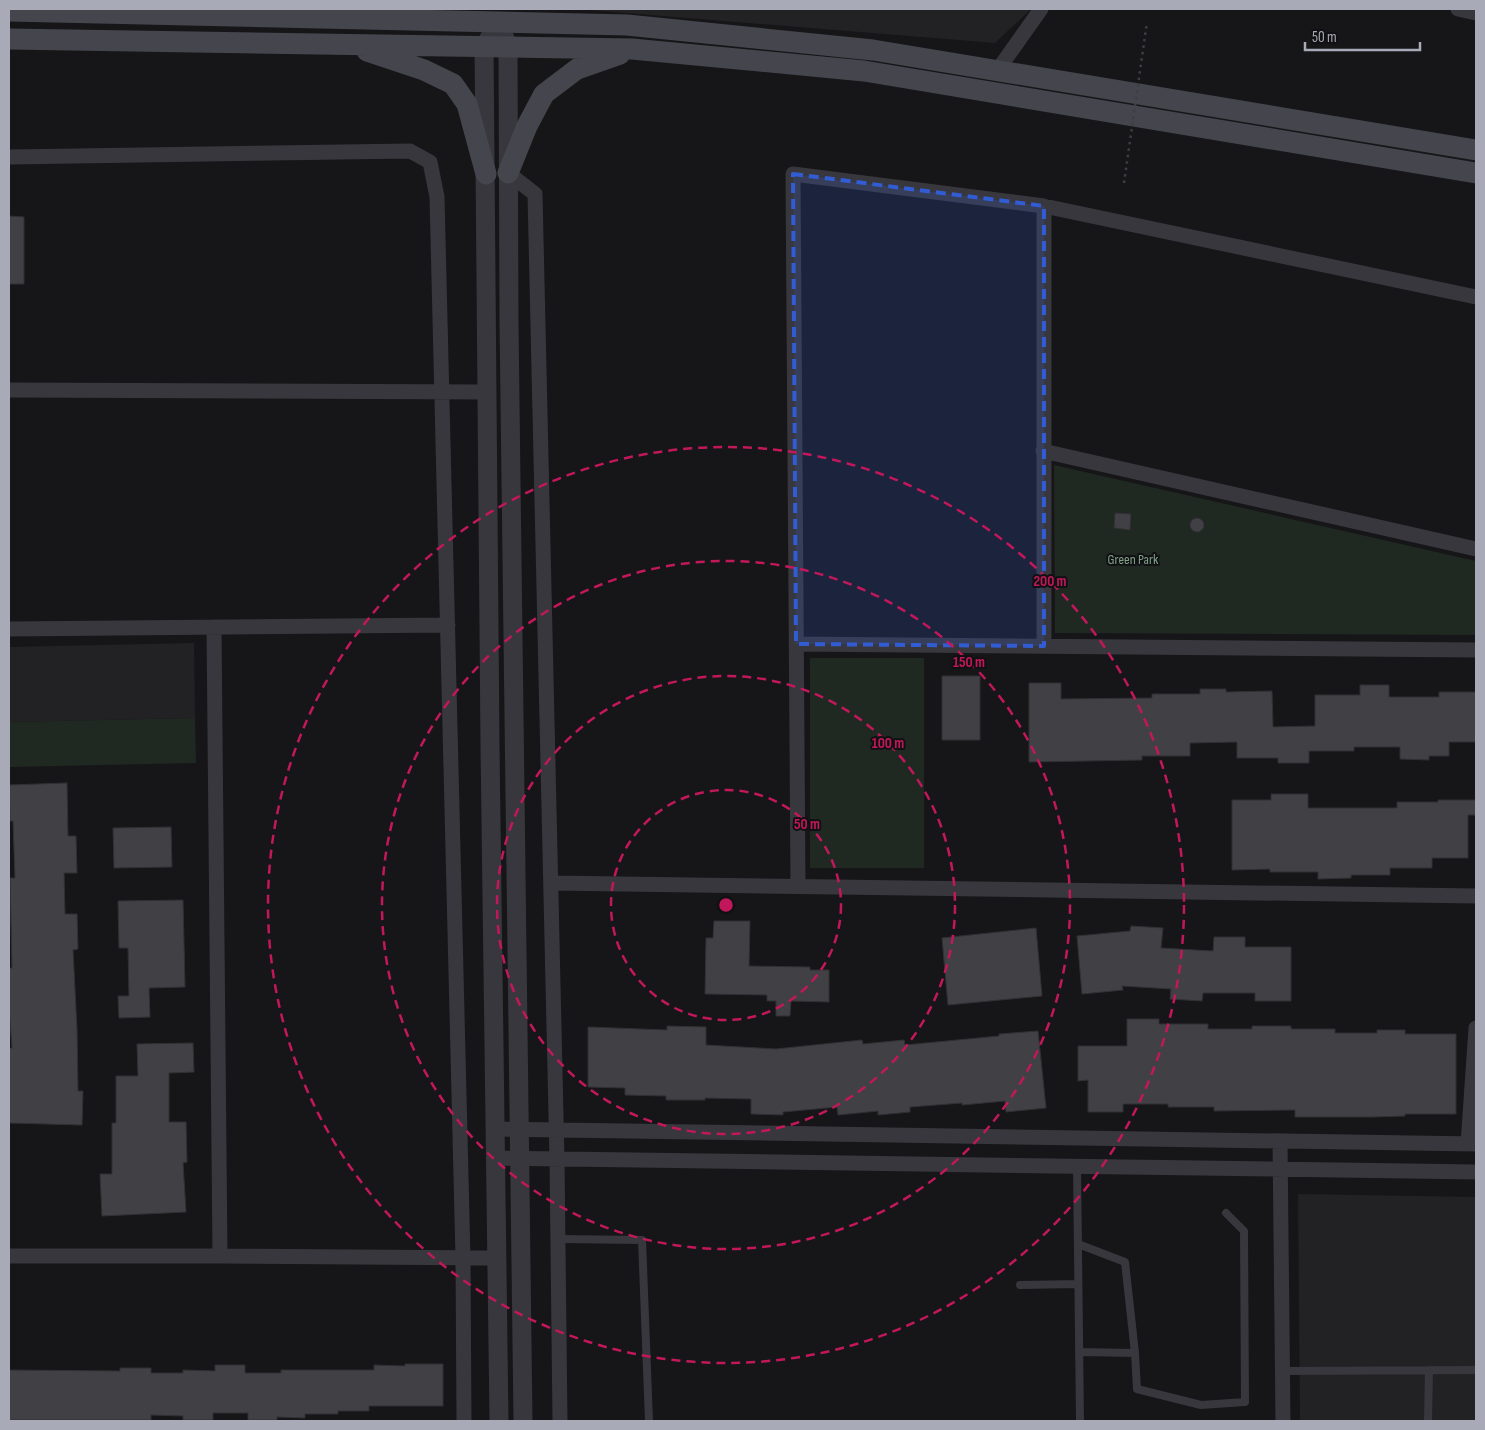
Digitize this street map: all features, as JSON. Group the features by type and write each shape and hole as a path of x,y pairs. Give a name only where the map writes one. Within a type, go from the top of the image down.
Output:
{"main road":[{"path":"9,11 627,25 873,50 1476,150"},
{"path":"9,39 632,49 864,71 1476,173"},
{"path":"346,45 424,70 453,84 467,104 486,174"},
{"path":"508,173 527,126 544,94 577,69 632,49"}],"street":[{"path":"997,71 1041,9"},
{"path":"1458,9 1476,13"},
{"path":"499,22 484,47 499,1421"},
{"path":"499,22 508,47 523,1421"},
{"path":"9,157 410,151 430,162 437,197 463,1258 464,1421"},
{"path":"508,173 535,194 557,1130 560,1421"},
{"path":"798,885 793,174 1044,206 1476,297"},
{"path":"1044,206 1044,646"},
{"path":"9,390 487,392"},
{"path":"1043,451 1476,549"},
{"path":"9,629 448,625"},
{"path":"214,627 220,1256"},
{"path":"796,644 1476,650"},
{"path":"551,883 1476,896"},
{"path":"495,1130 1472,1144 1476,1028"},
{"path":"1280,1141 1283,1421"},
{"path":"496,1158 1476,1172"},
{"path":"497,1259 521,1246"},
{"path":"9,1256 497,1259 521,1273"}],"lane":[{"path":"1077,1166 1080,1421"},
{"path":"1078,1244 1125,1262 1137,1389 1200,1406 1246,1402 1244,1231 1226,1213"},
{"path":"558,1238 642,1240 648,1421"},
{"path":"1020,1285 1078,1284"},
{"path":"1079,1352 1135,1353"},
{"path":"1428,1421 1429,1370"},
{"path":"1283,1371 1476,1370"}],"path":[{"path":"1124,183 1147,22"}],"highlighted area":[{"path":"793,174 1044,206 1044,646 796,644"}],"shaded area":[{"path":"578,9 1031,9 995,43"},
{"path":"194,643 195,718 9,722 9,647"},
{"path":"1298,1194 1476,1197 1476,1421 1300,1421"}],"green space":[{"name":"Green Park","path":"1054,465 1476,561 1476,635 1055,633"},
{"path":"810,658 924,658 924,868 810,868"},
{"path":"195,718 196,763 9,767 9,722"}],"building":[{"path":"9,216 24,217 24,284 9,284"},
{"path":"1115,513 1131,514 1130,530 1114,528"},
{"path":"1197,518 1202,520 1204,525 1202,530 1197,532 1192,530 1190,525 1192,520"},
{"path":"942,676 980,676 980,740 942,740"},
{"path":"1029,683 1061,683 1061,699 1152,698 1152,694 1200,694 1200,689 1226,689 1226,692 1272,691 1273,727 1315,726 1315,695 1360,695 1360,685 1389,685 1389,697 1439,697 1439,692 1476,692 1476,742 1449,742 1449,756 1429,756 1429,760 1400,759 1400,747 1354,747 1354,751 1309,751 1309,763 1278,763 1278,758 1237,758 1237,742 1190,743 1190,756 1142,756 1142,760 1029,762"},
{"path":"67,783 68,836 76,836 77,873 64,873 65,914 77,914 78,949 73,950 78,1091 83,1091 82,1125 9,1123 9,1048 12,1048 9,1008 9,968 12,968 10,878 15,878 13,821 10,821 9,785"},
{"path":"1271,794 1308,794 1308,808 1397,808 1397,802 1476,800 1476,815 1468,815 1468,858 1432,858 1432,868 1390,868 1390,875 1351,875 1351,878 1318,879 1318,872 1270,872 1270,869 1232,870 1232,800 1271,800"},
{"path":"171,827 172,867 114,868 113,828"},
{"path":"183,900 185,987 149,988 150,1017 119,1018 118,996 129,996 128,948 119,948 118,901"},
{"path":"714,921 750,921 749,966 810,967 810,970 829,970 829,1002 791,1001 790,1016 776,1016 776,1001 767,1001 767,995 705,994 706,938 713,938"},
{"path":"1131,926 1163,928 1161,948 1213,951 1214,937 1245,937 1245,947 1291,947 1291,1001 1255,1001 1255,993 1203,993 1202,1001 1170,999 1171,989 1122,986 1123,990 1082,994 1077,936 1130,931"},
{"path":"1036,928 1042,996 948,1005 942,938"},
{"path":"1127,1019 1159,1019 1159,1024 1208,1024 1208,1029 1252,1029 1252,1026 1291,1026 1291,1029 1335,1029 1335,1033 1377,1033 1377,1030 1405,1030 1405,1034 1456,1034 1456,1114 1295,1117 1295,1110 1214,1111 1214,1107 1168,1107 1168,1104 1123,1104 1123,1112 1088,1112 1088,1080 1078,1081 1078,1046 1127,1046"},
{"path":"667,1026 706,1027 706,1045 776,1049 862,1040 863,1044 904,1040 905,1045 1038,1031 1046,1108 1006,1112 1005,1101 910,1107 910,1112 878,1115 878,1111 838,1115 837,1107 783,1112 783,1115 751,1114 751,1099 705,1098 705,1100 666,1100 666,1096 625,1095 625,1088 588,1087 588,1027 667,1030"},
{"path":"193,1043 194,1072 169,1073 169,1122 186,1122 187,1162 183,1163 186,1212 102,1216 100,1174 112,1174 112,1123 116,1123 116,1076 138,1076 137,1044"},
{"path":"405,1364 443,1364 443,1406 369,1406 369,1411 338,1411 338,1414 305,1414 305,1418 277,1417 277,1420 248,1420 248,1413 213,1413 213,1420 183,1420 183,1416 151,1415 151,1420 9,1420 9,1370 120,1371 120,1368 151,1368 151,1373 183,1373 183,1370 215,1371 215,1365 245,1365 245,1373 281,1373 281,1370 374,1370 374,1365 405,1366"}]}
